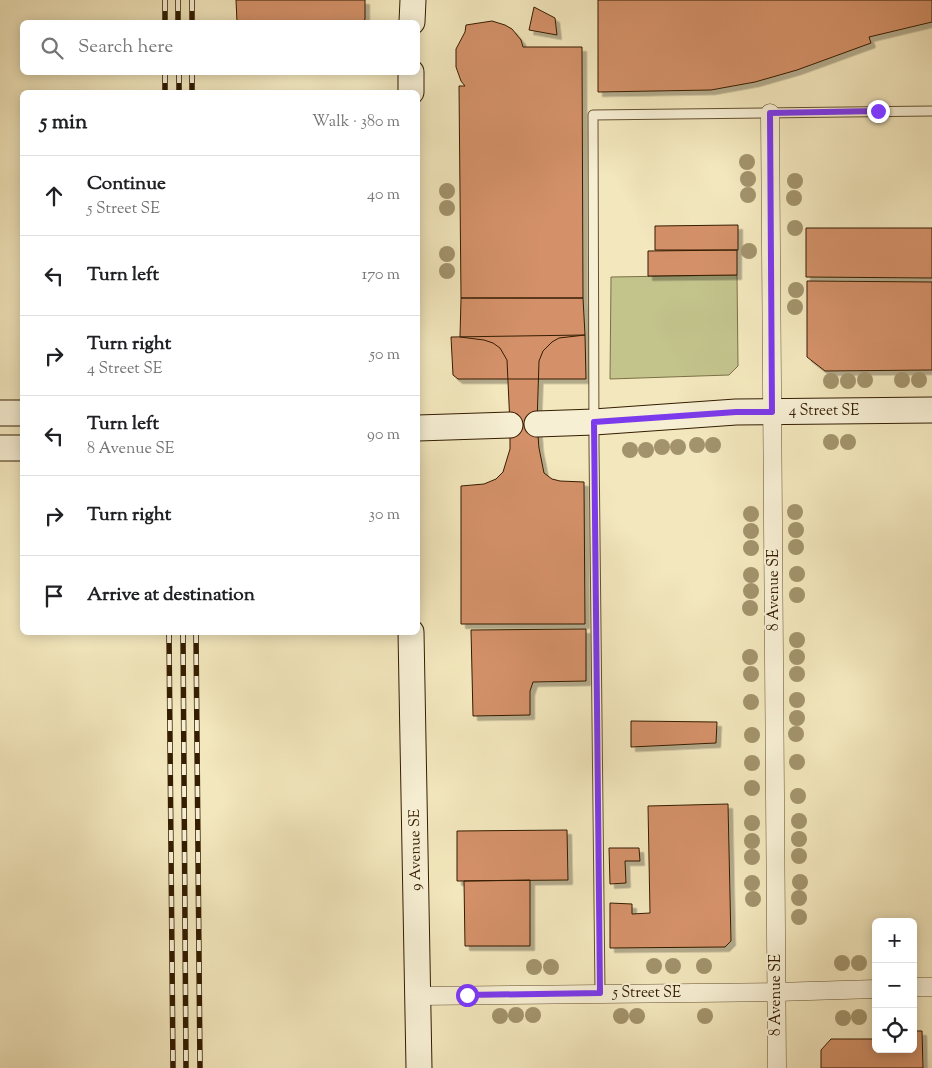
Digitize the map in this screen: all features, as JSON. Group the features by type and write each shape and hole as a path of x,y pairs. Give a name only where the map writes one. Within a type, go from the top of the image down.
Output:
{"main road":[{"path":"412,20 413,0"},
{"path":"411,75 411,90"},
{"name":"4 Street SE","path":"537,424 736,412 932,410"},
{"path":"0,413 20,413"},
{"path":"420,428 510,425"},
{"path":"0,448 20,448"},
{"name":"9 Avenue SE","path":"411,635 419,1068"}],"street":[{"name":"8 Avenue SE","path":"770,113 777,1068"},
{"path":"917,988 932,987"},
{"name":"5 Street SE","path":"419,996 872,989"}],"lane":[{"path":"600,993 593,115 932,111"}],"green space":[{"path":"737,275 738,366 729,375 610,379 611,277"}],"building":[{"path":"236,0 365,0 364,20 237,20"},
{"path":"598,0 932,0 932,22 869,37 871,43 797,70 755,82 711,90 598,92"},
{"path":"534,7 555,18 557,35 529,30"},
{"path":"492,21 512,29 521,40 523,47 582,47 583,298 461,298 459,86 465,86 456,67 456,49 465,32 466,25"},
{"path":"738,225 738,250 655,250 655,226"},
{"path":"806,228 932,228 932,278 806,277"},
{"path":"737,250 737,275 648,276 648,251"},
{"path":"807,281 932,282 932,370 825,371 807,357"},
{"path":"461,298 583,298 585,335 559,338 543,351 539,361 537,424 544,473 552,479 560,481 584,482 585,624 461,624 461,486 484,484 496,479 503,472 510,449 510,425 507,360 500,348 493,343 460,337"},
{"path":"585,335 586,379 458,379 453,375 451,337"},
{"path":"586,629 586,681 533,682 530,691 530,715 473,716 471,630"},
{"path":"631,721 717,722 716,743 631,747"},
{"path":"728,804 731,941 725,947 610,948 610,903 632,904 632,914 650,913 648,806"},
{"path":"567,830 568,880 457,881 457,831"},
{"path":"609,848 639,848 640,861 625,861 626,883 610,884"},
{"path":"530,880 530,946 465,946 464,881"},
{"path":"917,1031 922,1031 923,1068 821,1068 821,1050 831,1039 872,1039 872,1053 917,1053"}],"railway":[{"path":"165,0 165,20"},
{"path":"178,0 178,20"},
{"path":"192,0 192,20"},
{"path":"165,75 165,90"},
{"path":"179,75 179,90"},
{"path":"192,75 192,90"},
{"path":"169,635 173,1068"},
{"path":"183,635 186,1068"},
{"path":"196,635 200,1068"}],"route":[{"path":"467,995 600,993 594,422 736,412 772,412 770,113 878,111"}]}
